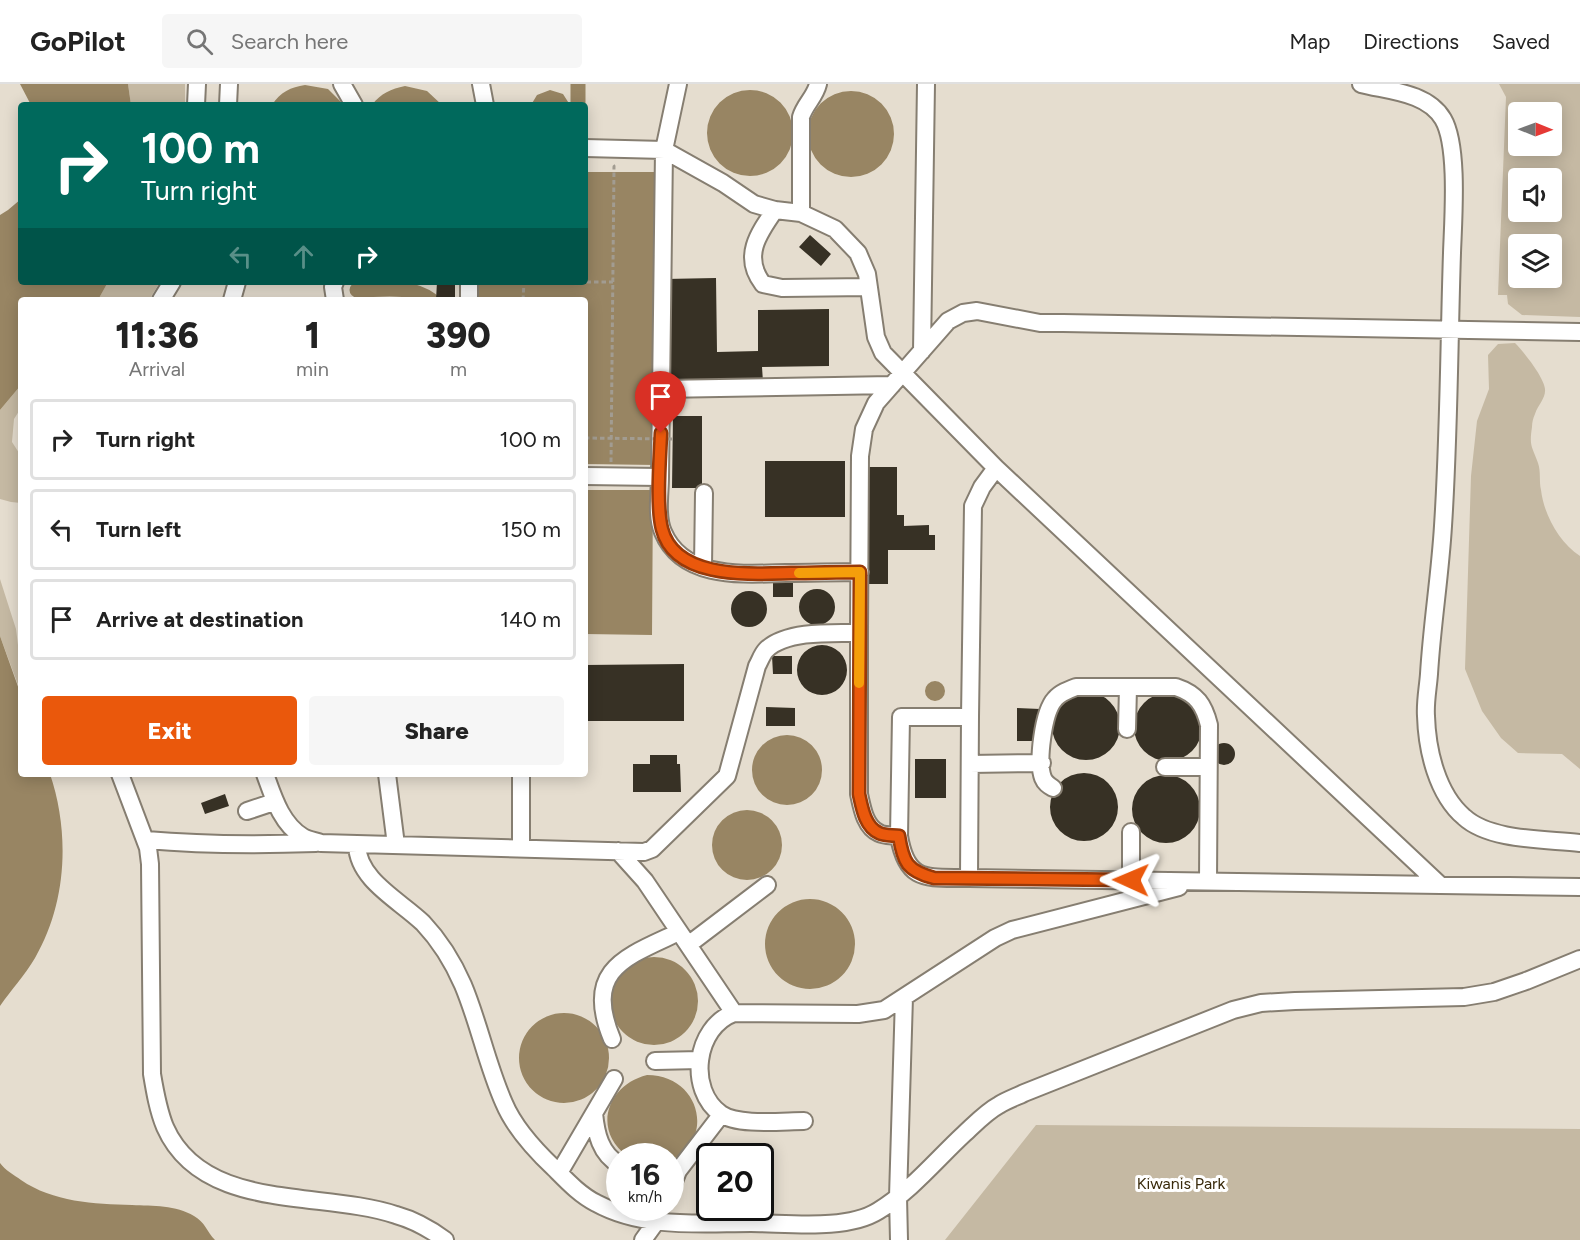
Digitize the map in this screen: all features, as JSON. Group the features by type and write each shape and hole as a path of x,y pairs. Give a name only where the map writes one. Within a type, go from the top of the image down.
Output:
{"lane":[{"path":"196,102 197,84"},
{"path":"228,102 229,84"},
{"path":"342,84 352,102"},
{"path":"801,213 801,117 814,96 818,84"},
{"path":"922,351 926,84"},
{"path":"1361,84 1419,98 1432,106 1443,119 1449,135 1453,168 1443,525 1432,625 1426,716 1431,754 1439,780 1452,803 1465,818 1484,829 1501,834 1580,843"},
{"path":"481,86 484,102"},
{"path":"677,87 664,150 660,477 662,530 671,546 683,557 720,572 740,574 860,572"},
{"path":"588,148 664,150 723,183 754,204 775,210 801,213 835,229 858,253 867,274 876,337 897,379 996,468 1440,885"},
{"path":"775,210 759,232 754,247 755,274 763,284 782,288 869,287"},
{"path":"899,836 879,834 870,825 862,812 859,794 860,456 864,429 876,404 948,321 963,313 977,311 1040,323 1580,333"},
{"path":"661,389 897,379"},
{"path":"969,878 973,506 982,487 996,468"},
{"path":"588,476 660,477"},
{"path":"703,567 704,493"},
{"path":"146,840 192,844 321,843 644,852 652,849 727,776 757,666 765,650 779,641 800,636 860,633"},
{"path":"1053,788 1044,780 1042,726 1054,699 1076,687 1176,687 1189,691 1199,700 1209,725 1204,881"},
{"path":"1127,729 1128,687"},
{"path":"970,717 901,717 899,836 902,854 909,867 920,874 934,878 1580,887"},
{"path":"970,764 1042,763"},
{"path":"1165,767 1208,767"},
{"path":"121,777 146,840 150,864 152,1074 158,1105 166,1129 185,1156 208,1176 243,1189 395,1214 428,1228 445,1240"},
{"path":"267,777 274,802 288,823 303,837 321,843"},
{"path":"387,777 396,845"},
{"path":"521,777 521,849"},
{"path":"247,811 274,802"},
{"path":"1131,832 1131,880"},
{"path":"357,844 361,866 371,878 423,924 440,942 452,961 463,985 495,1083 505,1106 522,1133 576,1189 606,1207"},
{"path":"618,851 645,881 734,1013"},
{"path":"804,1121 744,1121 722,1115 707,1096 702,1085 701,1050 711,1030 725,1017 734,1013 858,1014 884,1010 995,938 1012,930 1204,881"},
{"path":"612,1039 604,1015 603,1001 605,987 617,964 626,957 683,939 767,885"},
{"path":"684,1218 843,1222 876,1212 898,1197 979,1120 998,1105 1233,1010 1261,1004 1295,1001 1464,997 1505,988 1580,959"},
{"path":"899,1240 898,1197 904,997"},
{"path":"655,1061 700,1060"},
{"path":"559,1173 614,1079"},
{"path":"594,1113 599,1142 606,1154"},
{"path":"684,1160 722,1115"},
{"path":"643,1240 660,1221"}],"path":[{"path":"611,464 614,172"},
{"path":"588,282 613,282"},
{"path":"588,438 673,439"}],"green space":[{"path":"128,84 185,84 185,102 131,102"},
{"path":"1499,84 1580,84 1580,317 1522,315 1508,304 1507,295 1498,295 1506,97"},
{"path":"106,285 158,285 151,297 100,297"},
{"path":"1515,343 1537,371 1545,389 1533,419 1531,439 1539,466 1540,487 1545,509 1559,536 1580,556 1580,769 1562,754 1518,753 1501,738 1482,711 1465,669 1471,476 1477,421 1489,389 1488,355 1498,344"},
{"path":"18,389 18,413 14,419 12,442 18,451 18,503 0,499 0,410"},
{"path":"0,579 16,629 18,685 0,636"},
{"name":"Kiwanis Park","path":"1036,1125 1580,1129 1580,1240 945,1240"}],"shaded area":[{"path":"20,84 128,84 131,102 29,102"},
{"path":"305,85 328,89 341,102 275,102 286,91"},
{"path":"405,86 427,91 439,102 375,102 379,97"},
{"path":"550,90 563,94 568,102 533,102 537,95"},
{"path":"750,90 774,97 786,109 793,133 786,157 774,169 750,176 726,169 714,157 707,133 714,109 726,97"},
{"path":"851,91 875,98 887,110 894,134 887,158 875,170 851,177 827,170 815,158 808,134 815,110 827,98"},
{"path":"588,172 659,172 656,465 588,464 588,297 478,297 479,285 588,285"},
{"path":"18,202 18,285 106,285 100,297 18,297 18,389 0,410 0,215"},
{"path":"588,490 653,490 652,635 588,634"},
{"path":"0,636 18,687 18,777 51,777 61,820 62,868 54,914 46,937 31,964 0,1006"},
{"path":"935,681 942,684 945,691 942,698 935,701 928,698 925,691 928,684"},
{"path":"794,735 807,741 816,750 820,756 822,770 820,784 812,795 801,803 780,805 762,795 754,784 752,763 762,745 773,737"},
{"path":"754,810 767,816 776,825 780,831 782,845 780,859 772,870 761,878 740,880 722,870 714,859 712,838 722,820 733,812"},
{"path":"810,899 827,903 842,912 851,927 855,944 851,961 842,976 827,985 810,989 793,985 778,976 769,961 765,944 769,927 778,912 793,903"},
{"path":"654,957 679,964 691,976 698,1001 691,1026 679,1038 654,1045 629,1038 617,1026 610,1001 617,976 629,964"},
{"path":"564,1013 581,1017 596,1026 605,1041 609,1058 605,1075 596,1090 581,1099 564,1103 547,1099 532,1090 523,1075 519,1058 523,1041 532,1026 547,1017"},
{"path":"647,1075 665,1078 679,1085 690,1096 696,1110 697,1124 694,1138 685,1150 684,1143 615,1143 607,1122 609,1110 614,1098 622,1088 633,1080"},
{"path":"0,1163 33,1187 60,1197 103,1204 164,1207 187,1212 201,1221 215,1240 0,1240"}],"building":[{"path":"810,235 831,254 821,266 799,247"},
{"path":"716,278 717,352 758,351 758,310 829,309 829,366 762,367 763,382 666,383 665,279"},
{"path":"437,285 455,285 455,297 436,297"},
{"path":"673,416 702,416 702,488 672,488"},
{"path":"765,461 845,461 845,517 765,517"},
{"path":"863,467 897,467 897,515 904,515 904,526 929,525 929,535 935,535 935,550 888,550 888,584 864,584"},
{"path":"773,580 793,580 793,597 773,597"},
{"path":"817,589 830,594 835,607 830,620 817,625 804,620 799,607 804,594"},
{"path":"749,591 762,596 767,609 762,622 749,627 736,622 731,609 736,596"},
{"path":"827,645 840,652 846,660 846,680 840,688 832,694 817,695 804,688 798,680 797,665 804,652 812,646"},
{"path":"772,656 792,656 792,674 773,674"},
{"path":"684,664 684,721 588,721 588,665"},
{"path":"1086,692 1099,695 1110,702 1117,713 1120,726 1117,739 1110,750 1099,757 1086,760 1073,757 1062,750 1055,739 1052,726 1055,713 1062,702 1073,695"},
{"path":"1168,693 1181,696 1192,703 1199,714 1202,727 1199,740 1192,751 1181,758 1168,761 1155,758 1144,751 1137,740 1134,727 1137,714 1144,703 1155,696"},
{"path":"766,707 795,708 795,726 766,726"},
{"path":"1017,708 1040,709 1039,741 1017,741"},
{"path":"1224,743 1232,746 1235,754 1232,762 1224,765 1216,762 1213,754 1216,746"},
{"path":"650,755 677,755 677,764 680,764 681,792 633,792 633,764 650,764"},
{"path":"915,759 946,759 946,798 915,798"},
{"path":"1084,773 1097,776 1108,783 1115,794 1118,807 1115,820 1108,831 1097,838 1084,841 1071,838 1060,831 1053,820 1050,807 1053,794 1060,783 1071,776"},
{"path":"1166,775 1179,778 1190,785 1197,796 1200,809 1197,822 1190,833 1179,840 1166,843 1153,840 1142,833 1135,822 1132,809 1135,796 1142,785 1153,778"},
{"path":"225,794 229,806 205,814 201,803"}],"waterway":[{"path":"578,84 578,102"},
{"path":"357,290 405,290 426,297"}],"slow traffic":[{"path":"799,573 860,572 859,683"}],"route":[{"path":"661,433 660,511 662,530 671,546 683,557 703,567 740,574 860,572 859,794 862,812 870,825 879,834 899,836 902,854 909,867 920,874 934,878 1131,880"}]}
